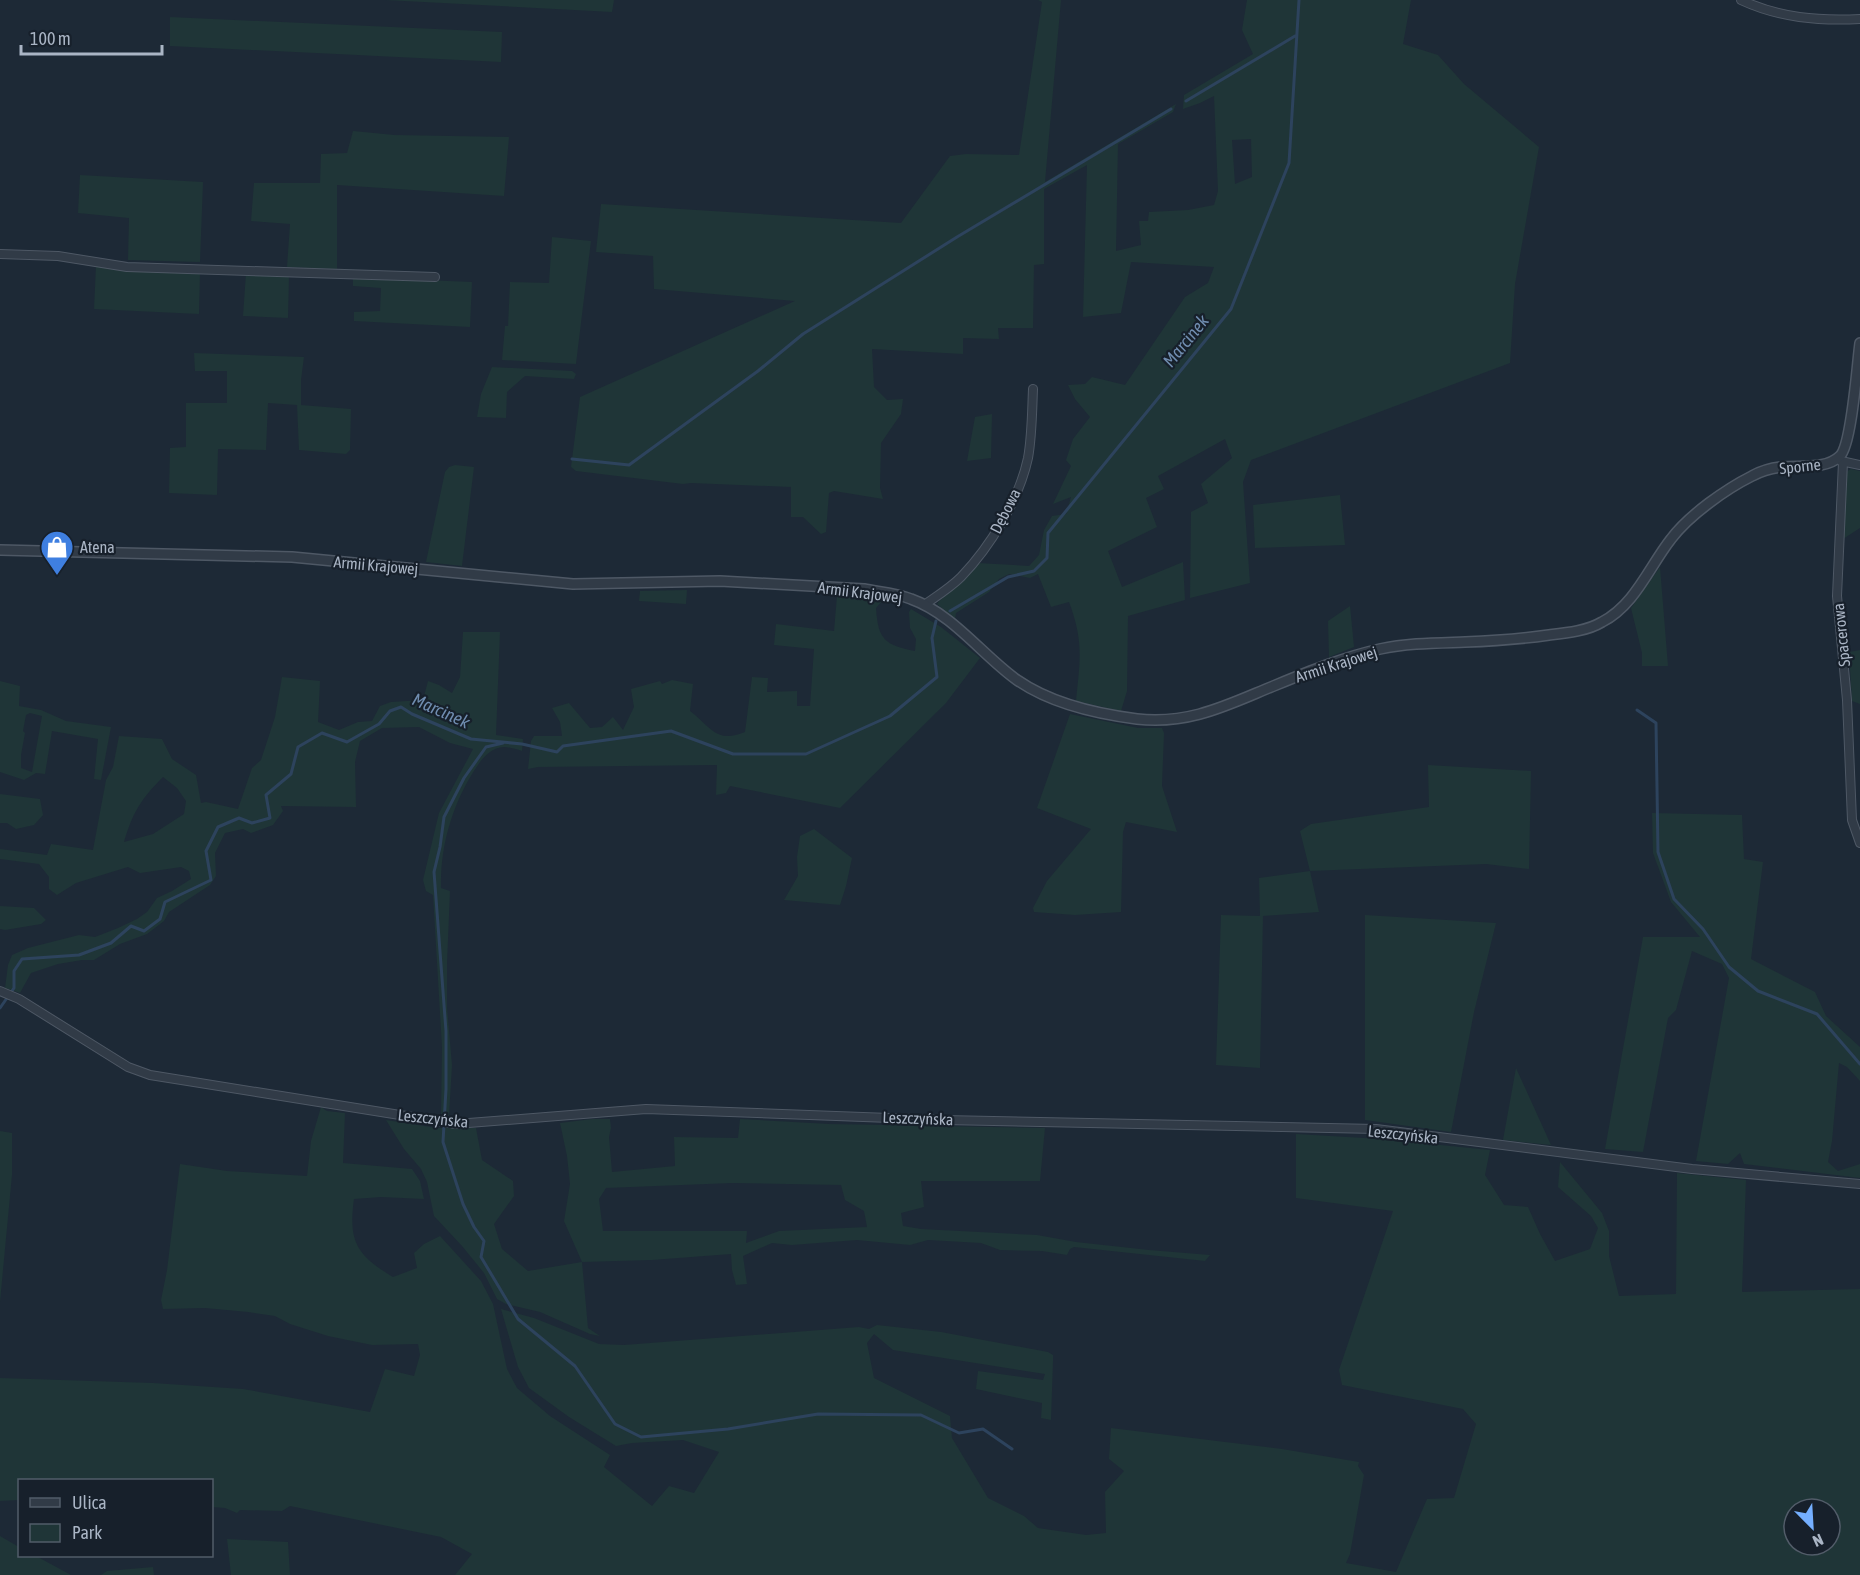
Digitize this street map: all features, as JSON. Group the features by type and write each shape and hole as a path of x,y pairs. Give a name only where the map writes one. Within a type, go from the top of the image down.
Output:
{"street":[{"path":"1742,0 1771,12 1803,19 1860,19"},
{"path":"0,254 58,256 127,267 435,277"},
{"name":"Sporne","path":"1722,495 1755,474 1776,468 1817,465 1840,460 1848,432 1860,343"},
{"name":"Dębowa","path":"924,605 960,578 985,549 1003,519 1022,478 1028,458 1033,389"},
{"path":"1840,460 1860,465"},
{"name":"Spacerowa","path":"1840,460 1837,596 1847,699 1852,820 1860,843"},
{"name":"Armii Krajowej","path":"0,550 292,557 573,584 720,581 864,589 911,599 924,605 957,628 987,657 1018,681 1060,703 1134,719 1163,721 1218,710 1327,665 1379,649 1411,644 1519,638 1596,626 1628,602 1674,535 1692,517 1722,495"},
{"name":"Leszczyńska","path":"3,991 128,1067 150,1075 438,1122 483,1123 646,1109 944,1120 1376,1129 1692,1169 1860,1184"}],"green space":[{"path":"385,0 614,0 612,12"},
{"path":"1038,0 1061,0 1045,182 1176,104 1173,112 1118,144 1116,251 1141,245 1139,221 1148,221 1149,212 1188,210 1214,205 1218,191 1214,96 1183,109 1184,95 1253,54 1242,30 1247,0 1411,0 1403,44 1438,55 1464,84 1539,147 1515,284 1510,363 1251,460 1243,482 1250,583 1190,598 1191,512 1208,503 1201,484 1232,458 1225,439 1158,476 1164,489 1146,498 1157,527 1108,551 1122,587 1183,562 1185,600 1128,616 1127,691 1121,711 1076,701 1080,651 1074,616 1069,602 1051,607 1038,574 1030,578 1009,574 999,579 989,592 956,613 955,619 937,604 965,580 978,563 1029,566 1039,555 1044,530 1052,516 1066,514 1071,497 1053,504 1071,466 1066,460 1073,439 1090,417 1075,399 1068,385 1085,384 1092,377 1125,385 1185,297 1208,283 1214,267 1131,262 1121,313 1083,317 1087,165 1044,189 1044,264 1034,265 1033,328 998,328 999,339 963,338 963,354 872,349 874,387 887,400 903,399 901,414 881,443 880,488 883,499 834,491 829,493 826,532 821,534 803,517 791,517 791,487 683,484 576,471 571,467 580,397 795,301 654,289 653,256 596,252 601,204 901,223 950,156 1019,155 1042,2","holes":["1251,139 1252,177 1235,184 1232,140"]},
{"path":"170,17 502,32 501,62 170,46"},
{"path":"353,131 394,135 509,137 504,196 337,185 337,269 287,267 290,224 251,221 254,183 320,183 321,154 347,153"},
{"path":"80,175 203,182 200,262 128,260 129,218 78,213"},
{"path":"552,237 591,241 576,364 502,360 505,326 508,326 510,282 549,283"},
{"path":"96,265 200,272 199,314 94,309"},
{"path":"246,273 289,276 288,318 243,316"},
{"path":"353,277 472,282 470,327 354,321 354,312 380,311 381,288 353,286"},
{"path":"194,353 304,357 301,405 351,409 350,450 346,454 299,450 297,405 268,403 266,450 218,449 217,495 169,493 170,448 186,447 186,403 227,403 227,371 195,371"},
{"path":"492,367 572,371 576,374 574,379 525,376 507,392 506,418 477,417 481,394"},
{"path":"992,414 991,458 967,461 975,417"},
{"path":"455,465 474,467 462,566 426,562 445,472 449,467"},
{"path":"1851,469 1860,471 1860,528 1843,539 1846,472"},
{"path":"1340,495 1345,545 1255,548 1253,505"},
{"path":"1660,567 1668,666 1642,666 1642,653 1631,608"},
{"path":"687,590 686,604 639,601 640,591"},
{"path":"837,596 883,600 876,608 877,619 881,634 890,643 915,651 916,639 910,628 909,612 911,609 941,627 980,658 946,703 840,808 730,786 726,793 716,795 717,765 528,769 531,741 534,736 562,736 560,722 552,708 569,703 590,728 602,727 613,717 623,730 634,707 631,689 660,681 662,684 672,680 693,684 690,711 720,735 727,736 745,732 752,677 768,678 767,692 797,691 797,706 810,706 814,649 774,645 776,624 834,631"},
{"path":"1350,606 1354,647 1329,657 1328,621"},
{"path":"463,632 500,632 496,735 523,739 522,751 500,747 480,762 455,808 446,840 441,888 450,891 447,1007 452,1065 449,1116 441,1116 442,1047 433,895 426,891 423,880 439,813 473,749 450,743 419,727 382,728 360,741 355,762 356,807 281,806 283,811 273,825 251,833 243,829 225,833 215,853 216,876 210,885 169,912 164,921 147,934 120,944 94,960 58,964 31,973 20,993 5,988 8,965 12,955 28,948 79,935 95,937 118,928 147,912 157,898 191,879 189,871 181,867 140,873 128,867 76,883 57,895 49,889 49,877 39,864 0,859 0,849 47,855 51,844 93,850 106,780 113,767 119,736 162,739 172,759 196,775 201,803 238,809 252,768 261,760 275,717 282,677 320,681 318,722 339,730 358,722 372,721 380,706 391,702 423,700 428,681 452,693 460,677","holes":["163,777 177,788 186,801 184,814 153,834 124,842 139,807"]},
{"path":"1860,650 1860,704 1852,701 1849,652"},
{"path":"0,681 20,686 19,706 41,710 66,721 111,727 101,780 94,779 98,739 52,731 45,774 36,773 24,780 0,772","holes":["30,713 42,716 32,772 21,768 25,733 23,731 26,715"]},
{"path":"1070,714 1138,728 1162,728 1164,733 1162,786 1177,832 1126,822 1123,832 1121,912 1075,915 1034,912 1033,908 1047,881 1091,829 1037,808"},
{"path":"1428,765 1531,771 1529,869 1486,864 1310,871 1300,831 1311,824 1429,807"},
{"path":"0,794 40,799 43,815 34,825 16,829 7,823 0,823"},
{"path":"1652,813 1742,815 1744,859 1763,862 1751,959 1815,992 1826,1016 1860,1047 1860,1081 1847,1067 1839,1063 1828,1162 1838,1171 1860,1164 1860,1178 1744,1164 1740,1153 1728,1164 1696,1161 1729,978 1722,964 1692,951 1676,1010 1668,1018 1643,1152 1605,1149 1643,937 1700,937 1671,902 1653,853"},
{"path":"814,829 852,858 840,905 784,900 798,876 797,857 800,836"},
{"path":"1310,871 1319,912 1263,916 1260,1068 1216,1065 1221,915 1260,916 1259,878"},
{"path":"0,906 34,908 46,920 41,924 0,929"},
{"path":"1365,915 1496,923 1474,1012 1451,1132 1365,1120"},
{"path":"1516,1068 1551,1145 1503,1140"},
{"path":"321,1107 327,1111 345,1113 343,1163 412,1169 420,1181 424,1199 381,1197 354,1199 352,1226 354,1237 363,1254 393,1277 417,1268 414,1253 424,1244 440,1236 481,1281 493,1304 507,1369 517,1388 550,1416 610,1455 604,1467 652,1506 669,1486 694,1493 719,1452 683,1440 616,1446 569,1417 529,1388 518,1367 501,1309 534,1318 599,1344 624,1345 859,1327 869,1329 877,1325 941,1332 1048,1352 1053,1355 1051,1420 1041,1418 1042,1403 976,1389 978,1371 1043,1380 1045,1374 893,1350 874,1334 867,1343 874,1378 950,1416 952,1438 988,1498 1024,1516 1038,1528 1086,1535 1106,1533 1105,1492 1124,1471 1109,1459 1111,1428 1282,1449 1359,1462 1358,1466 1364,1475 1350,1554 1346,1563 1396,1572 1427,1499 1454,1498 1476,1424 1463,1409 1342,1385 1339,1370 1393,1211 1296,1198 1296,1134 1381,1139 1490,1150 1485,1175 1504,1205 1528,1207 1555,1261 1590,1249 1598,1228 1591,1216 1558,1187 1560,1162 1602,1213 1609,1231 1609,1256 1619,1296 1676,1294 1677,1173 1746,1180 1742,1292 1860,1289 1860,1575 455,1575 472,1554 441,1537 290,1506 282,1511 240,1510 237,1513 225,1508 213,1507 213,1479 18,1479 18,1500 0,1501 0,1378 153,1383 243,1389 370,1412 385,1369 414,1376 420,1355 418,1344 372,1345 328,1336 290,1324 275,1316 248,1312 205,1308 163,1309 161,1300 180,1164 227,1171 307,1176 311,1141"},
{"path":"610,1119 612,1172 675,1166 674,1137 738,1138 740,1119 829,1124 1045,1128 1040,1181 921,1181 924,1207 901,1213 903,1226 1037,1235 1076,1242 1210,1255 1205,1261 1074,1247 1067,1255 1042,1251 1000,1250 981,1243 928,1240 910,1245 857,1240 792,1245 772,1243 743,1256 747,1284 736,1285 731,1254 582,1262 564,1221 570,1184 560,1123","holes":["732,1183 841,1185 845,1200 864,1211 867,1227 779,1231 746,1243 747,1231 603,1231 599,1199 606,1188"]},
{"path":"386,1120 437,1128 476,1128 482,1160 513,1181 514,1196 494,1224 502,1249 528,1271 582,1262 588,1328 600,1336 590,1334 540,1312 506,1304 497,1299 484,1273 434,1216 427,1182 421,1169 404,1149"},
{"path":"0,1131 12,1133 12,1175 0,1302"},
{"path":"0,1536 18,1546 18,1557 38,1557 71,1575 0,1575"},
{"path":"227,1539 288,1542 290,1575 231,1575"},
{"path":"153,1567 154,1575 101,1575 107,1571"}],"waterway":[{"name":"Marcinek","path":"950,611 1008,577 1034,571 1047,558 1048,533 1231,309 1289,163 1299,0"},
{"path":"1186,101 1295,36"},
{"path":"572,459 629,465 758,371 803,334 957,237 1171,109"},
{"name":"Marcinek","path":"0,1008 14,988 14,971 22,959 79,955 111,943 131,926 144,931 160,919 165,902 211,880 206,851 218,827 239,818 252,823 270,818 266,795 291,774 298,747 322,733 347,742 379,724 390,711 401,707 471,739 522,744 557,752 563,746 671,731 733,754 806,754 890,716 937,677 932,638 936,621"},
{"path":"1637,710 1656,723 1658,852 1674,899 1703,929 1729,967 1758,991 1817,1014 1860,1064"},
{"path":"503,743 486,747 464,778 444,817 434,872 446,1031 443,1142 463,1204 484,1241 481,1257 518,1319 575,1366 615,1424 641,1437 728,1429 818,1414 921,1415 959,1433 983,1429 1012,1449"}],"place":[{"name":"Atena","path":"57,576"}]}
